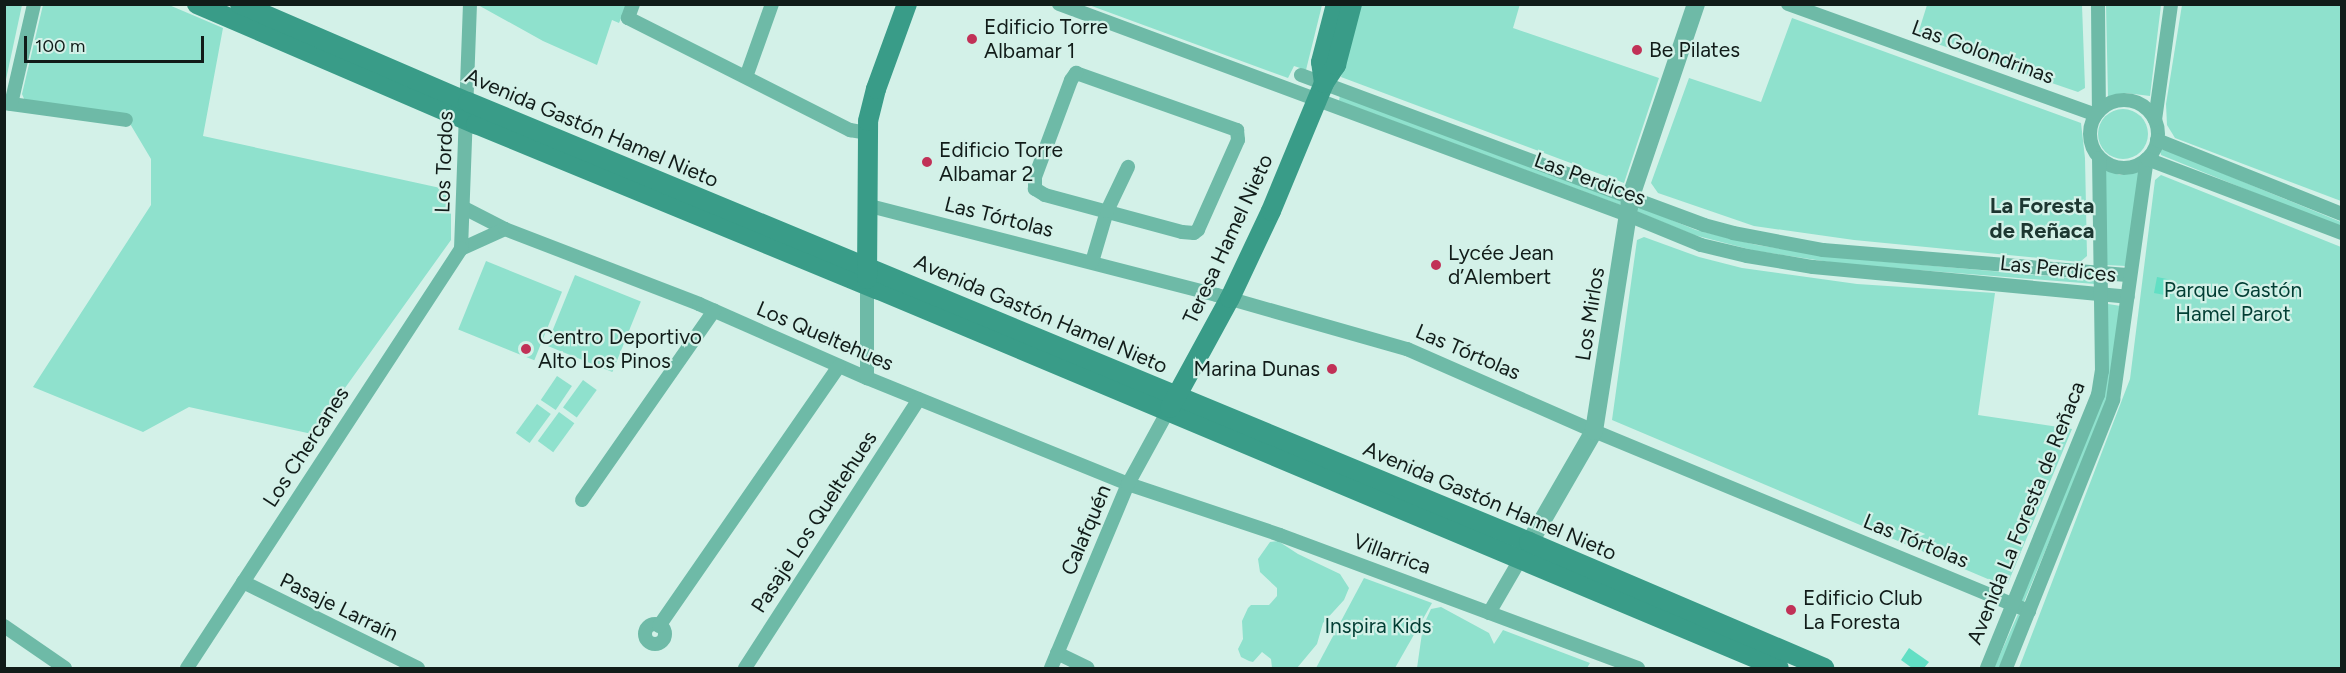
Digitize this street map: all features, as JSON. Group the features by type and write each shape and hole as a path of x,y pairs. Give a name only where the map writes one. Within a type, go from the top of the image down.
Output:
{"main road":[{"name":"Avenida Gastón Hamel Nieto","path":"197,4 468,111 1525,550 1824,669"},
{"name":"Avenida Gastón Hamel Nieto","path":"240,4 468,111"},
{"path":"867,276 867,133 873,99 907,4"},
{"name":"Teresa Hamel Nieto","path":"1321,92 1322,62 1336,4"},
{"name":"Teresa Hamel Nieto","path":"1172,404 1230,298 1321,92 1336,65 1352,4"},
{"name":"Avenida Gastón Hamel Nieto","path":"1525,550 1779,669"}],"street":[{"path":"34,4 8,103 126,120"},
{"name":"Los Tordos","path":"461,249 468,111 470,4"},
{"path":"633,4 628,18 850,130 867,133"},
{"path":"746,77 772,4"},
{"name":"Las Perdices","path":"1059,4 1631,196 1704,225 1793,245 2130,275"},
{"name":"Los Mirlos","path":"1489,613 1594,430 1631,196 1696,4"},
{"name":"Las Golondrinas","path":"1788,4 2097,113"},
{"name":"Avenida La Foresta de Reñaca","path":"1987,669 2098,395 2102,371 2099,158 2090,137 2097,113 2098,4"},
{"path":"2171,4 2154,120 2157,140 2342,214"},
{"path":"1076,73 1234,128 1238,132 1238,140 1202,224 1194,233 1107,212 1045,195 1035,189 1035,177 1071,80 1076,73"},
{"name":"Las Perdices","path":"1301,75 1321,92 1701,245 1780,262 2128,297"},
{"path":"2097,113 2118,100 2129,100 2140,104 2154,120"},
{"name":"Avenida La Foresta de Reñaca","path":"2006,669 2111,408 2147,159 2157,140"},
{"path":"2099,158 2122,168 2140,164 2147,159 2342,233"},
{"path":"1092,262 1107,212 1128,167"},
{"name":"Las Tórtolas","path":"867,205 1230,298 1407,349 1594,430 2029,610"},
{"name":"Los Queltehues","path":"464,207 505,229 714,311 867,378 1128,484"},
{"path":"461,249 505,229"},
{"name":"Los Chercanes","path":"187,669 461,249"},
{"path":"867,276 867,378"},
{"path":"582,500 714,311"},
{"path":"660,626 839,366"},
{"name":"Pasaje Los Queltehues","path":"745,669 919,399"},
{"name":"Calafquén","path":"1051,669 1128,484 1172,404"},
{"name":"Villarrica","path":"1128,484 1280,535 1638,669"},
{"name":"Pasaje Larraín","path":"243,582 418,669"},
{"path":"4,626 65,669"},
{"path":"1057,653 1088,669"}],"green space":[{"path":"1520,4 1513,28 1659,78 1624,183 1341,77 1361,5"},
{"path":"2337,4 2342,6 2341,201 2175,138 2167,125 2166,104 2182,5"},
{"path":"4,5 22,5 5,84"},
{"path":"43,5 169,5 223,28 203,136 445,189 451,214 451,240 312,434 189,407 143,432 33,387 151,205 151,159 126,117 25,101 22,94"},
{"path":"478,5 627,5 619,23 612,20 597,65 543,41"},
{"path":"1089,5 1322,5 1306,70 1294,66 1288,78"},
{"path":"1927,5 2082,5 2085,88 2078,92 1917,37"},
{"path":"2106,5 2161,5 2150,96 2126,93 2108,97"},
{"path":"1792,18 2081,123 2085,158 2087,256 2080,262 1854,240 1754,226 1658,193 1651,183 1689,78 1761,102"},
{"path":"1340,95 1621,201 1621,203 1620,205 1339,101"},
{"path":"2118,109 2128,109 2141,116 2148,129 2148,139 2141,152 2128,159 2118,159 2109,155 2102,148 2098,139 2098,129 2102,120 2109,113"},
{"path":"2164,149 2341,222 2341,228 2161,155 2160,151"},
{"name":"Parque Gastón Hamel Parot","path":"2105,170 2120,175 2139,172 2126,266 2106,265"},
{"path":"2161,175 2341,247 2341,668 2019,668 2130,379 2155,180"},
{"path":"1640,207 1696,230 1757,245 1844,258 2093,280 2095,284 1843,264 1756,251 1694,235 1638,212 1636,208"},
{"path":"1644,237 1699,257 1742,268 1857,284 1995,293 1978,415 2072,429 2008,583 2002,585 1612,420 1637,240"},
{"path":"486,261 562,292 534,360 458,330"},
{"path":"575,275 641,302 612,372 547,345"},
{"path":"2108,304 2121,306 2108,400 2024,602 2021,601 2108,348"},
{"path":"557,376 572,386 556,410 541,400"},
{"path":"583,380 597,390 577,417 563,408"},
{"path":"537,404 551,414 530,443 516,433"},
{"path":"559,412 574,423 553,452 538,441"},
{"path":"1278,541 1298,554 1340,574 1349,588 1344,600 1323,623 1317,644 1297,668 1272,668 1271,659 1262,652 1253,662 1249,661 1241,657 1238,649 1243,639 1242,621 1248,608 1251,605 1269,605 1277,596 1277,588 1260,572 1258,559 1270,542"},
{"name":"Inspira Kids","path":"1364,578 1432,603 1395,668 1316,668"},
{"path":"1441,607 1489,633 1494,644 1503,630 1590,663 1587,668 1417,668 1423,626 1431,609"},
{"path":"2018,614 2020,616 1999,668 1994,668"}],"shaded area":[{"path":"2157,277 2172,280 2171,286 2176,287 2175,291 2171,291 2170,296 2154,293"},
{"path":"1909,648 1929,662 1924,668 1912,668 1901,660"}],"place":[{"name":"Edificio Torre Albamar 1","path":"972,39"},
{"name":"Be Pilates","path":"1637,50"},
{"name":"Edificio Torre Albamar 2","path":"927,162"},
{"name":"Lycée Jean d’Alembert","path":"1436,265"},
{"name":"Centro Deportivo Alto Los Pinos","path":"526,349"},
{"name":"Marina Dunas","path":"1332,369"},
{"name":"Edificio Club La Foresta","path":"1791,610"}],"district":[{"name":"La Foresta de Reñaca","path":"2042,218"}]}
